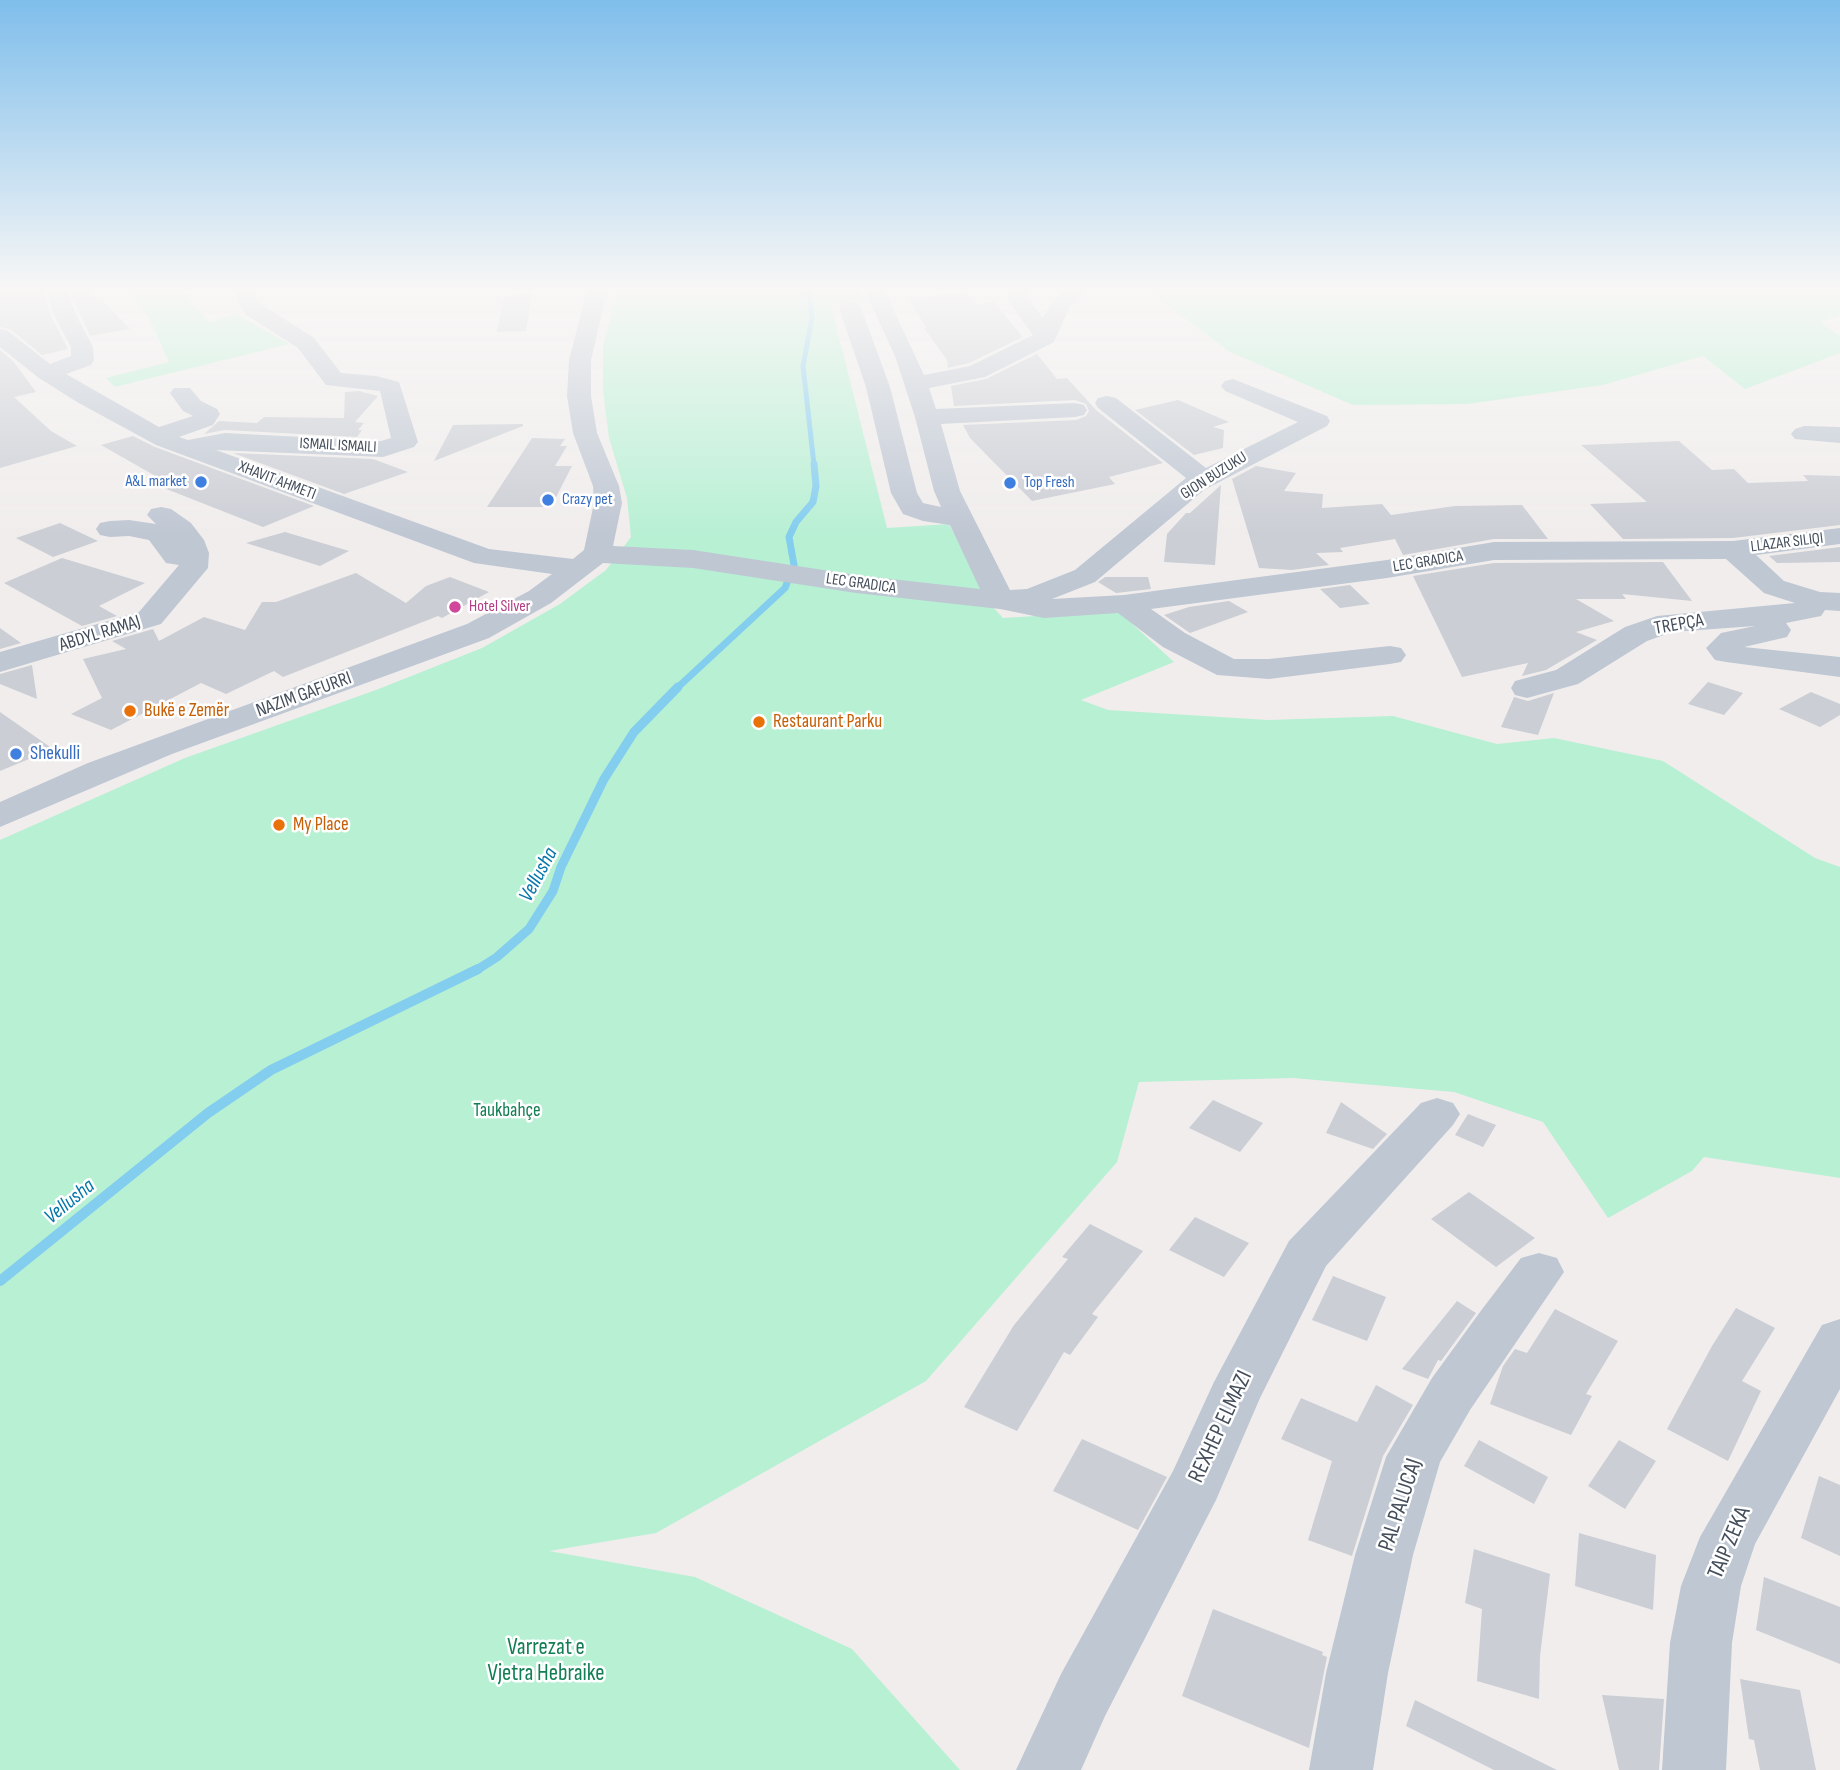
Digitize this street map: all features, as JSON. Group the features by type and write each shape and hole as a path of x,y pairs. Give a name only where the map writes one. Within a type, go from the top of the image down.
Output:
{"street":[{"name":"XHAVIT AHMETI","path":"43,370 123,419 158,436 484,557 588,561"},
{"path":"47,373 56,370"},
{"name":"ISMAIL ISMAILI","path":"188,448 212,441 383,449 405,442 391,387 376,383 334,380 326,370"},
{"path":"580,370 579,396 586,433 606,486 608,503 588,561"},
{"path":"872,370 904,494 914,508 923,513 960,518"},
{"path":"911,370 947,491 1000,600"},
{"path":"916,384 982,370"},
{"name":"GJON BUZUKU","path":"1000,600 1032,597 1085,576 1204,479 1318,421 1233,386"},
{"path":"158,436 204,420 208,414 192,406 182,393"},
{"path":"1107,403 1204,479"},
{"path":"927,417 1075,410"},
{"path":"1804,434 1840,435"},
{"name":"ABDYL RAMAJ","path":"0,662 150,618 193,568 195,553 190,540 181,529 161,516"},
{"path":"110,529 129,528 158,533 168,542 182,579"},
{"name":"LLAZAR SILIQI","path":"1733,550 1840,536"},
{"path":"1733,550 1774,587 1832,607"},
{"name":"LEC GRADICA","path":"588,561 693,559 811,577 1000,600 1044,609 1125,604 1387,569 1494,551 1733,550"},
{"name":"NAZIM GAFURRI","path":"0,816 136,756 478,631 540,597 588,561"},
{"path":"1125,604 1174,640 1228,668 1269,669 1390,655"},
{"path":"1832,607 1732,640 1722,648 1726,653 1755,658 1840,667"},
{"name":"TREPÇA","path":"1527,688 1567,677 1636,634 1668,623 1786,614 1832,607"},
{"name":"REXHEP ELMAZI","path":"1048,1770 1083,1695 1196,1483 1233,1398 1307,1254 1437,1114"},
{"name":"PAL PALUCAJ","path":"1341,1770 1363,1647 1384,1555 1414,1457 1459,1383 1539,1272"},
{"name":"TAIP ZEKA","path":"1694,1770 1701,1643 1711,1586 1729,1537 1840,1340"}],"green space":[{"path":"139,370 185,370 115,387 106,378"},
{"name":"Taukbahçe","path":"603,370 847,370 887,528 949,524 989,603 1003,618 1118,611 1174,662 1081,700 1108,710 1268,720 1393,716 1497,744 1554,738 1663,761 1815,858 1840,867 1840,1178 1704,1157 1692,1171 1608,1218 1543,1122 1454,1092 1293,1078 1139,1082 1117,1162 926,1381 656,1533 549,1551 695,1577 852,1649 960,1770 0,1770 0,840 185,758 376,690 482,648 560,604 606,570 631,537 627,498 609,438"},
{"path":"1271,370 1656,370 1603,385 1467,404 1353,405"},
{"path":"1720,370 1796,370 1745,389"}],"building":[{"path":"0,370 19,370 36,392 14,397 51,431 77,446 0,468"},
{"path":"1005,370 1049,370 1057,379 1067,378 1096,410 1163,463 1109,477 1115,484 1032,501 970,438 963,425 1076,420 1086,416 1089,411 1086,404 1075,400 954,406 951,386 986,379"},
{"path":"359,391 378,396 355,422 364,423 358,430 362,430 357,437 225,430 204,434 219,421 257,423 264,417 344,418 345,392"},
{"path":"1178,400 1229,422 1213,427 1224,430 1223,448 1194,455 1135,410"},
{"path":"453,425 523,426 434,461"},
{"path":"133,436 155,447 314,506 263,527 156,485 166,482 101,445"},
{"path":"532,438 565,439 560,446 567,446 555,466 572,466 551,507 487,507"},
{"path":"1679,441 1712,470 1734,469 1748,483 1808,481 1803,475 1840,476 1840,525 1733,538 1623,539 1590,504 1647,502 1581,445"},
{"path":"233,453 373,459 408,472 344,494"},
{"path":"1256,466 1296,473 1284,491 1323,494 1322,508 1382,504 1391,515 1455,506 1522,505 1548,539 1494,539 1403,555 1395,539 1340,548 1343,552 1316,553 1329,565 1292,570 1259,568 1232,479"},
{"path":"1221,485 1215,565 1164,562 1167,534 1186,513 1190,513"},
{"path":"60,523 98,541 53,557 16,538"},
{"path":"285,532 349,551 320,566 246,543"},
{"path":"1840,547 1840,562 1777,563 1769,556"},
{"path":"62,558 145,583 99,606 117,616 82,626 4,583"},
{"path":"1663,562 1692,601 1622,594 1626,599 1576,599 1614,621 1576,632 1597,640 1546,670 1522,676 1528,663 1462,677 1413,576 1494,563"},
{"path":"356,573 406,603 426,586 450,577 489,592 442,618 438,616 283,677 274,671 226,694 201,683 111,730 71,714 102,698 83,659 126,649 112,641 153,629 159,641 204,617 245,630 262,602 276,602"},
{"path":"1105,577 1148,577 1151,589 1116,593 1098,582"},
{"path":"1350,585 1370,604 1340,608 1320,589"},
{"path":"1229,601 1248,612 1190,633 1164,615 1189,607"},
{"path":"0,628 21,643 0,649"},
{"path":"32,665 37,699 0,684 0,674"},
{"path":"1708,682 1743,693 1724,715 1688,704"},
{"path":"1811,692 1840,704 1840,715 1820,727 1779,709"},
{"path":"1554,693 1538,735 1501,727 1514,697 1528,701"},
{"path":"0,712 53,749 0,771"},
{"path":"1213,1100 1263,1123 1240,1152 1189,1128"},
{"path":"1341,1102 1387,1134 1373,1149 1326,1133"},
{"path":"1468,1114 1496,1125 1483,1147 1455,1135"},
{"path":"1469,1192 1535,1238 1496,1267 1431,1219"},
{"path":"1195,1217 1249,1243 1224,1277 1169,1250"},
{"path":"1090,1224 1143,1251 1092,1314 1098,1317 1070,1355 1064,1352 1017,1431 964,1407 1014,1325 1068,1259 1062,1257"},
{"path":"1333,1276 1386,1297 1367,1341 1312,1320"},
{"path":"1457,1301 1476,1313 1441,1361 1438,1360 1428,1379 1402,1369"},
{"path":"1736,1308 1775,1328 1742,1381 1761,1391 1728,1461 1667,1429"},
{"path":"1555,1309 1618,1341 1586,1394 1592,1396 1571,1435 1490,1404 1503,1366 1515,1349 1527,1353"},
{"path":"1376,1385 1413,1405 1383,1456 1352,1556 1308,1540 1332,1461 1281,1439 1301,1398 1357,1422"},
{"path":"1082,1439 1167,1477 1138,1530 1053,1491"},
{"path":"1479,1440 1548,1477 1534,1504 1464,1466"},
{"path":"1619,1440 1656,1461 1625,1509 1588,1486"},
{"path":"1819,1476 1840,1485 1840,1556 1801,1538"},
{"path":"1579,1533 1656,1555 1653,1610 1575,1586"},
{"path":"1474,1549 1550,1574 1540,1656 1539,1699 1477,1681 1482,1609 1465,1603"},
{"path":"1764,1577 1840,1607 1840,1664 1756,1630"},
{"path":"1213,1609 1323,1652 1322,1655 1327,1657 1309,1748 1182,1696"},
{"path":"1740,1679 1800,1690 1816,1770 1760,1770 1754,1740 1749,1739"},
{"path":"1602,1695 1664,1699 1659,1770 1619,1770"},
{"path":"1415,1700 1557,1770 1494,1770 1406,1726"}],"waterway":[{"name":"Vellusha","path":"803,370 814,465"},
{"name":"Vellusha","path":"676,689 785,588 794,565 789,537 796,522 813,502 816,486 814,464"},
{"name":"Vellusha","path":"475,971 497,957 529,929 553,891 561,867 604,779 634,732 676,689"},
{"name":"Vellusha","path":"0,1281 208,1113 271,1070 478,969"}],"place":[{"name":"A&L market","path":"201,482"},
{"name":"Top Fresh","path":"1010,483"},
{"name":"Crazy pet","path":"548,500"},
{"name":"Hotel Silver","path":"455,607"},
{"name":"Bukë e Zemër","path":"130,711"},
{"name":"Restaurant Parku","path":"759,722"},
{"name":"Shekulli","path":"16,754"},
{"name":"My Place","path":"279,825"}],"park label":[{"name":"Varrezat e Vjetra Hebraike","path":"546,1661"}]}
